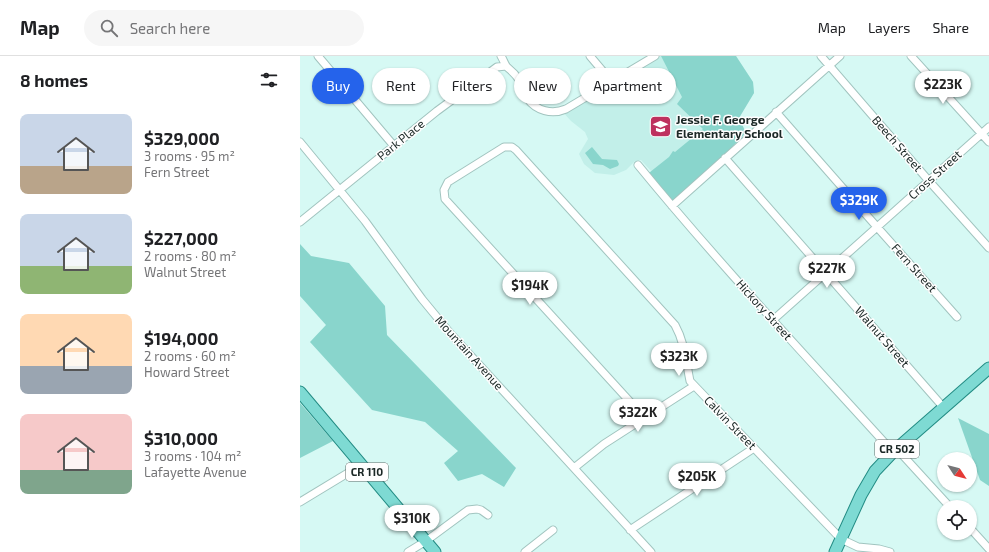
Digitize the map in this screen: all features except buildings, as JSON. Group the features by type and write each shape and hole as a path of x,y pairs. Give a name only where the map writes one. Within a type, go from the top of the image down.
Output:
{"main road":[{"name":"CR 502","path":"835,552 867,484 875,471 895,450 989,368"},
{"name":"CR 110","path":"300,392 435,552"}],"street":[{"path":"318,56 394,146"},
{"path":"501,56 506,66 510,68 519,80 527,97 533,104 542,110 548,112 562,111 579,101"},
{"path":"590,56 600,68"},
{"path":"635,68 655,56"},
{"name":"Beech Street","path":"821,56 989,248"},
{"path":"672,206 840,56"},
{"path":"911,56 989,142"},
{"name":"Park Place","path":"300,222 437,111 497,67 506,66"},
{"name":"Fern Street","path":"776,112 958,317"},
{"name":"Cross Street","path":"773,320 989,127"},
{"name":"Mountain Avenue","path":"300,142 379,239 440,322 651,552"},
{"name":"Calvin Street","path":"644,418 445,199 445,186 448,182 504,147 514,148 675,325 684,344 690,381 694,386 841,539 858,547 879,549 890,552"},
{"name":"Walnut Street","path":"725,158 944,408"},
{"name":"Hickory Street","path":"638,165 672,206 773,320 943,500"},
{"path":"574,468 604,444 694,386"},
{"path":"630,530 754,448"},
{"path":"300,502 361,465"},
{"path":"408,552 426,541 468,510 477,508 488,515"},
{"path":"525,552 553,530"},
{"path":"977,536 989,549"}],"shaded area":[{"name":"Jessie F. George Elementary School","path":"655,56 736,56 753,82 754,93 739,118 746,133 651,171 641,160 635,161 626,170 614,175 595,173 584,164 579,154 588,139 585,132 571,121 562,111 579,101 579,104 676,104 676,68 635,68"},
{"path":"661,56 736,56 753,82 754,93 739,118 746,133 700,179 673,203 645,176 669,157 673,151 675,152 703,129 677,104 682,97 676,85 676,68 667,68"},
{"path":"592,147 602,159 617,160 619,164 618,166 610,169 603,165 593,164 585,153"},
{"path":"300,244 311,256 349,263 385,306 387,335 516,468 504,487 482,474 458,481 444,463 458,451 425,422 372,410 310,342 326,325 300,296"},
{"path":"300,403 333,441 300,458"},
{"path":"958,418 989,434 989,486 980,480 977,472 977,452 970,452"}],"place":[{"name":"Jessie F. George Elementary School","path":"660,127"}]}
